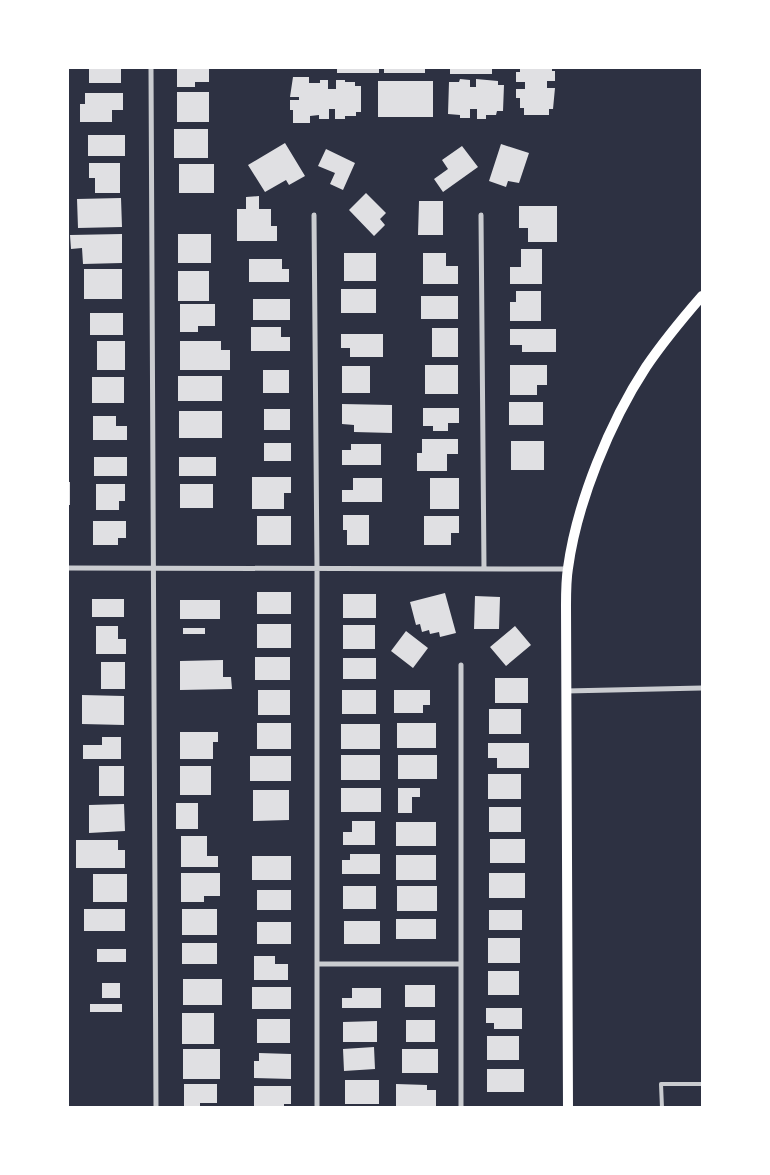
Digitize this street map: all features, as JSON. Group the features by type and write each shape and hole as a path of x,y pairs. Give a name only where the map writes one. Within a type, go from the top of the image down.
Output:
{"main road":[{"path":"568,1108 567,569 575,530 587,492 612,431 645,369 663,343 702,296"}],"street":[{"path":"151,68 156,1108"},
{"path":"314,215 317,568 317,1108"},
{"path":"481,215 484,569"},
{"path":"68,568 567,569"},
{"path":"461,1108 462,665"},
{"path":"566,691 702,688"},
{"path":"317,964 461,964"}],"lane":[{"path":"662,1108 661,1084 702,1084"}],"building":[{"path":"89,68 121,68 121,83 89,83"},
{"path":"177,68 209,68 209,82 195,82 195,87 177,87"},
{"path":"337,68 379,68 379,73 337,73"},
{"path":"384,68 425,68 425,73 384,73"},
{"path":"450,68 492,68 492,74 450,74"},
{"path":"520,68 552,68 552,71 555,71 555,81 547,81 547,88 555,88 553,109 549,109 549,115 524,115 524,108 520,108 520,98 516,98 516,89 525,89 525,82 516,82 516,72 520,72"},
{"path":"293,77 309,77 309,83 320,83 320,80 328,80 328,89 336,89 336,80 355,82 355,86 361,86 361,112 356,112 356,116 345,116 345,119 335,119 335,109 329,109 329,119 319,119 319,115 310,116 310,123 293,123 293,110 290,110 290,100 299,100 299,97 290,97"},
{"path":"460,79 470,80 470,87 476,87 476,79 498,81 498,85 504,85 503,111 497,111 496,115 486,115 486,119 477,119 477,109 470,109 470,118 460,118 460,115 448,114 449,82 459,82"},
{"path":"378,81 433,81 433,117 378,117"},
{"path":"177,92 209,92 209,122 177,122"},
{"path":"85,93 123,93 123,110 112,110 112,122 80,122 80,104 85,104"},
{"path":"174,129 208,129 208,158 174,158"},
{"path":"88,135 125,135 125,156 88,156"},
{"path":"285,143 305,176 289,185 286,180 265,192 248,165"},
{"path":"501,144 529,153 519,183 508,181 506,187 489,181"},
{"path":"462,146 478,167 443,192 434,179 448,169 442,160"},
{"path":"326,149 355,163 343,190 330,184 335,173 318,166"},
{"path":"89,163 120,163 120,193 95,193 95,178 89,178"},
{"path":"179,164 214,164 214,193 179,193"},
{"path":"366,193 386,213 380,219 385,225 374,236 349,210"},
{"path":"259,196 259,209 271,209 271,226 277,226 277,241 237,241 237,209 246,209 246,197"},
{"path":"121,198 122,227 78,228 77,199"},
{"path":"419,201 443,201 443,235 418,235"},
{"path":"519,206 557,206 557,242 528,242 528,228 519,228"},
{"path":"122,234 122,263 83,264 82,248 71,249 70,235"},
{"path":"178,234 211,234 211,263 178,263"},
{"path":"521,249 542,249 542,284 510,284 510,267 521,267"},
{"path":"344,253 376,253 376,281 344,281"},
{"path":"423,253 446,253 446,266 458,266 458,284 423,284"},
{"path":"249,259 282,259 282,269 289,269 289,282 249,282"},
{"path":"84,269 122,269 122,299 84,299"},
{"path":"178,271 209,271 209,301 178,301"},
{"path":"341,289 376,289 376,313 341,313"},
{"path":"516,291 541,291 541,321 510,321 510,302 516,302"},
{"path":"421,296 458,296 458,319 421,319"},
{"path":"253,299 290,299 290,320 253,320"},
{"path":"180,304 215,304 215,326 198,326 198,332 180,332"},
{"path":"90,313 123,313 123,335 90,335"},
{"path":"251,327 281,327 281,337 290,337 290,351 251,351"},
{"path":"432,328 458,328 458,357 432,357"},
{"path":"510,329 556,329 556,352 522,352 522,345 510,345"},
{"path":"341,334 383,334 383,357 350,357 350,348 341,348"},
{"path":"97,341 125,341 125,370 97,370"},
{"path":"180,341 221,341 221,350 230,350 230,370 180,370"},
{"path":"425,365 458,365 458,394 425,394"},
{"path":"510,365 547,365 547,385 537,385 537,395 510,395"},
{"path":"342,366 370,366 370,393 342,393"},
{"path":"263,370 289,370 289,393 263,393"},
{"path":"178,376 222,376 222,401 178,401"},
{"path":"92,377 124,377 124,403 92,403"},
{"path":"509,402 543,402 543,425 509,425"},
{"path":"342,404 392,405 392,433 354,432 354,425 342,424"},
{"path":"423,408 459,408 459,423 448,423 448,431 433,431 433,426 423,426"},
{"path":"264,409 290,409 290,430 264,430"},
{"path":"179,411 222,411 222,438 179,438"},
{"path":"93,416 116,416 116,426 127,426 127,440 93,440"},
{"path":"422,439 458,439 458,454 447,454 447,471 417,471 417,453 422,453"},
{"path":"511,441 544,441 544,470 511,470"},
{"path":"264,443 291,443 291,461 264,461"},
{"path":"351,444 381,444 381,465 342,465 342,450 351,450"},
{"path":"94,457 127,457 127,476 94,476"},
{"path":"179,457 216,457 216,476 179,476"},
{"path":"252,477 291,477 291,493 284,493 284,509 252,509"},
{"path":"353,478 382,478 382,502 342,502 342,490 353,490"},
{"path":"430,478 459,478 459,509 430,509"},
{"path":"68,482 70,482 70,505 68,505"},
{"path":"96,484 125,484 125,501 119,501 119,510 96,510"},
{"path":"180,484 213,484 213,508 180,508"},
{"path":"343,515 369,515 369,545 347,545 347,530 343,530"},
{"path":"257,516 291,516 291,545 257,545"},
{"path":"424,516 459,516 459,533 451,533 451,545 424,545"},
{"path":"93,521 126,521 126,538 118,538 118,545 93,545"},
{"path":"257,592 291,592 291,614 257,614"},
{"path":"445,593 456,633 440,637 439,632 430,634 429,630 422,632 420,624 416,625 410,602"},
{"path":"343,594 376,594 376,618 343,618"},
{"path":"475,596 500,597 499,629 474,629"},
{"path":"92,599 124,599 124,617 92,617"},
{"path":"180,600 220,600 220,619 180,619"},
{"path":"257,624 291,624 291,648 257,648"},
{"path":"343,625 375,625 375,649 343,649"},
{"path":"96,626 118,626 118,639 126,639 126,654 96,654"},
{"path":"515,626 531,645 506,666 490,647"},
{"path":"183,628 205,628 205,634 183,634"},
{"path":"406,631 428,648 413,668 391,651"},
{"path":"255,657 290,657 290,680 255,680"},
{"path":"343,658 376,658 376,679 343,679"},
{"path":"223,660 223,677 231,677 232,689 180,690 180,661"},
{"path":"101,662 125,662 125,689 101,689"},
{"path":"495,678 528,678 528,703 495,703"},
{"path":"258,690 290,690 290,715 258,715"},
{"path":"342,690 376,690 376,714 342,714"},
{"path":"394,690 430,690 430,705 423,705 423,713 394,713"},
{"path":"82,695 124,696 124,725 82,724"},
{"path":"489,709 521,709 521,734 489,734"},
{"path":"257,723 291,723 291,749 257,749"},
{"path":"397,723 436,723 436,748 397,748"},
{"path":"341,724 380,724 380,749 341,749"},
{"path":"180,732 218,732 218,742 213,742 213,759 180,759"},
{"path":"102,737 121,737 121,759 83,759 83,745 102,745"},
{"path":"488,743 529,743 529,768 497,768 497,758 488,758"},
{"path":"341,755 380,755 380,780 341,780"},
{"path":"398,755 437,755 437,779 398,779"},
{"path":"250,756 291,756 291,781 250,781"},
{"path":"99,766 124,766 124,796 99,796"},
{"path":"180,766 211,766 211,795 180,795"},
{"path":"488,774 521,774 521,799 488,799"},
{"path":"341,788 381,788 381,812 341,812"},
{"path":"398,788 420,788 420,797 412,797 412,813 398,813"},
{"path":"253,790 289,790 289,820 253,821"},
{"path":"176,803 198,803 198,829 176,829"},
{"path":"124,804 125,831 89,833 89,805"},
{"path":"489,807 521,807 521,832 489,832"},
{"path":"352,821 375,821 375,845 343,845 343,832 352,832"},
{"path":"396,822 436,822 436,846 396,846"},
{"path":"181,836 207,836 207,856 218,856 218,867 181,867"},
{"path":"490,839 525,839 525,863 490,863"},
{"path":"76,840 118,840 118,850 125,850 125,868 76,868"},
{"path":"350,854 380,854 380,874 342,874 342,860 350,860"},
{"path":"396,855 436,855 436,880 396,880"},
{"path":"252,856 291,856 291,880 252,880"},
{"path":"181,873 220,873 220,896 204,896 204,902 181,902"},
{"path":"489,873 525,873 525,898 489,898"},
{"path":"93,874 127,874 127,902 93,902"},
{"path":"343,886 376,886 376,909 343,909"},
{"path":"397,886 437,886 437,911 397,911"},
{"path":"257,890 291,890 291,910 257,910"},
{"path":"84,909 125,909 125,931 84,931"},
{"path":"182,909 217,909 217,935 182,935"},
{"path":"489,910 522,910 522,930 489,930"},
{"path":"396,919 436,919 436,939 396,939"},
{"path":"344,921 380,921 380,944 344,944"},
{"path":"257,922 291,922 291,944 257,944"},
{"path":"488,938 520,938 520,963 488,963"},
{"path":"182,943 217,943 217,964 182,964"},
{"path":"97,949 126,949 126,962 97,962"},
{"path":"254,956 275,956 275,964 288,964 288,980 254,980"},
{"path":"488,971 519,971 519,995 488,995"},
{"path":"183,979 222,979 222,1005 183,1005"},
{"path":"102,983 120,983 120,998 102,998"},
{"path":"405,985 435,985 435,1007 405,1007"},
{"path":"252,987 291,987 291,1009 252,1009"},
{"path":"352,988 381,988 381,1008 342,1008 342,998 352,998"},
{"path":"90,1004 122,1004 122,1012 90,1012"},
{"path":"486,1008 522,1008 522,1029 494,1029 494,1023 486,1023"},
{"path":"182,1013 214,1013 214,1044 182,1044"},
{"path":"257,1019 290,1019 290,1043 257,1043"},
{"path":"406,1020 435,1020 435,1042 406,1042"},
{"path":"377,1021 377,1042 343,1042 343,1022"},
{"path":"487,1036 519,1036 519,1060 487,1060"},
{"path":"374,1047 375,1069 344,1071 343,1049"},
{"path":"183,1049 220,1049 220,1079 183,1079"},
{"path":"402,1049 438,1049 438,1073 402,1073"},
{"path":"259,1053 291,1054 291,1079 254,1078 254,1061 259,1061"},
{"path":"487,1069 524,1069 524,1092 487,1092"},
{"path":"345,1080 379,1080 379,1104 345,1104"},
{"path":"184,1084 217,1084 217,1103 200,1103 200,1108 184,1108"},
{"path":"396,1084 427,1085 427,1090 436,1090 436,1107 396,1106"},
{"path":"254,1086 291,1086 291,1104 284,1104 284,1108 254,1108"}]}
